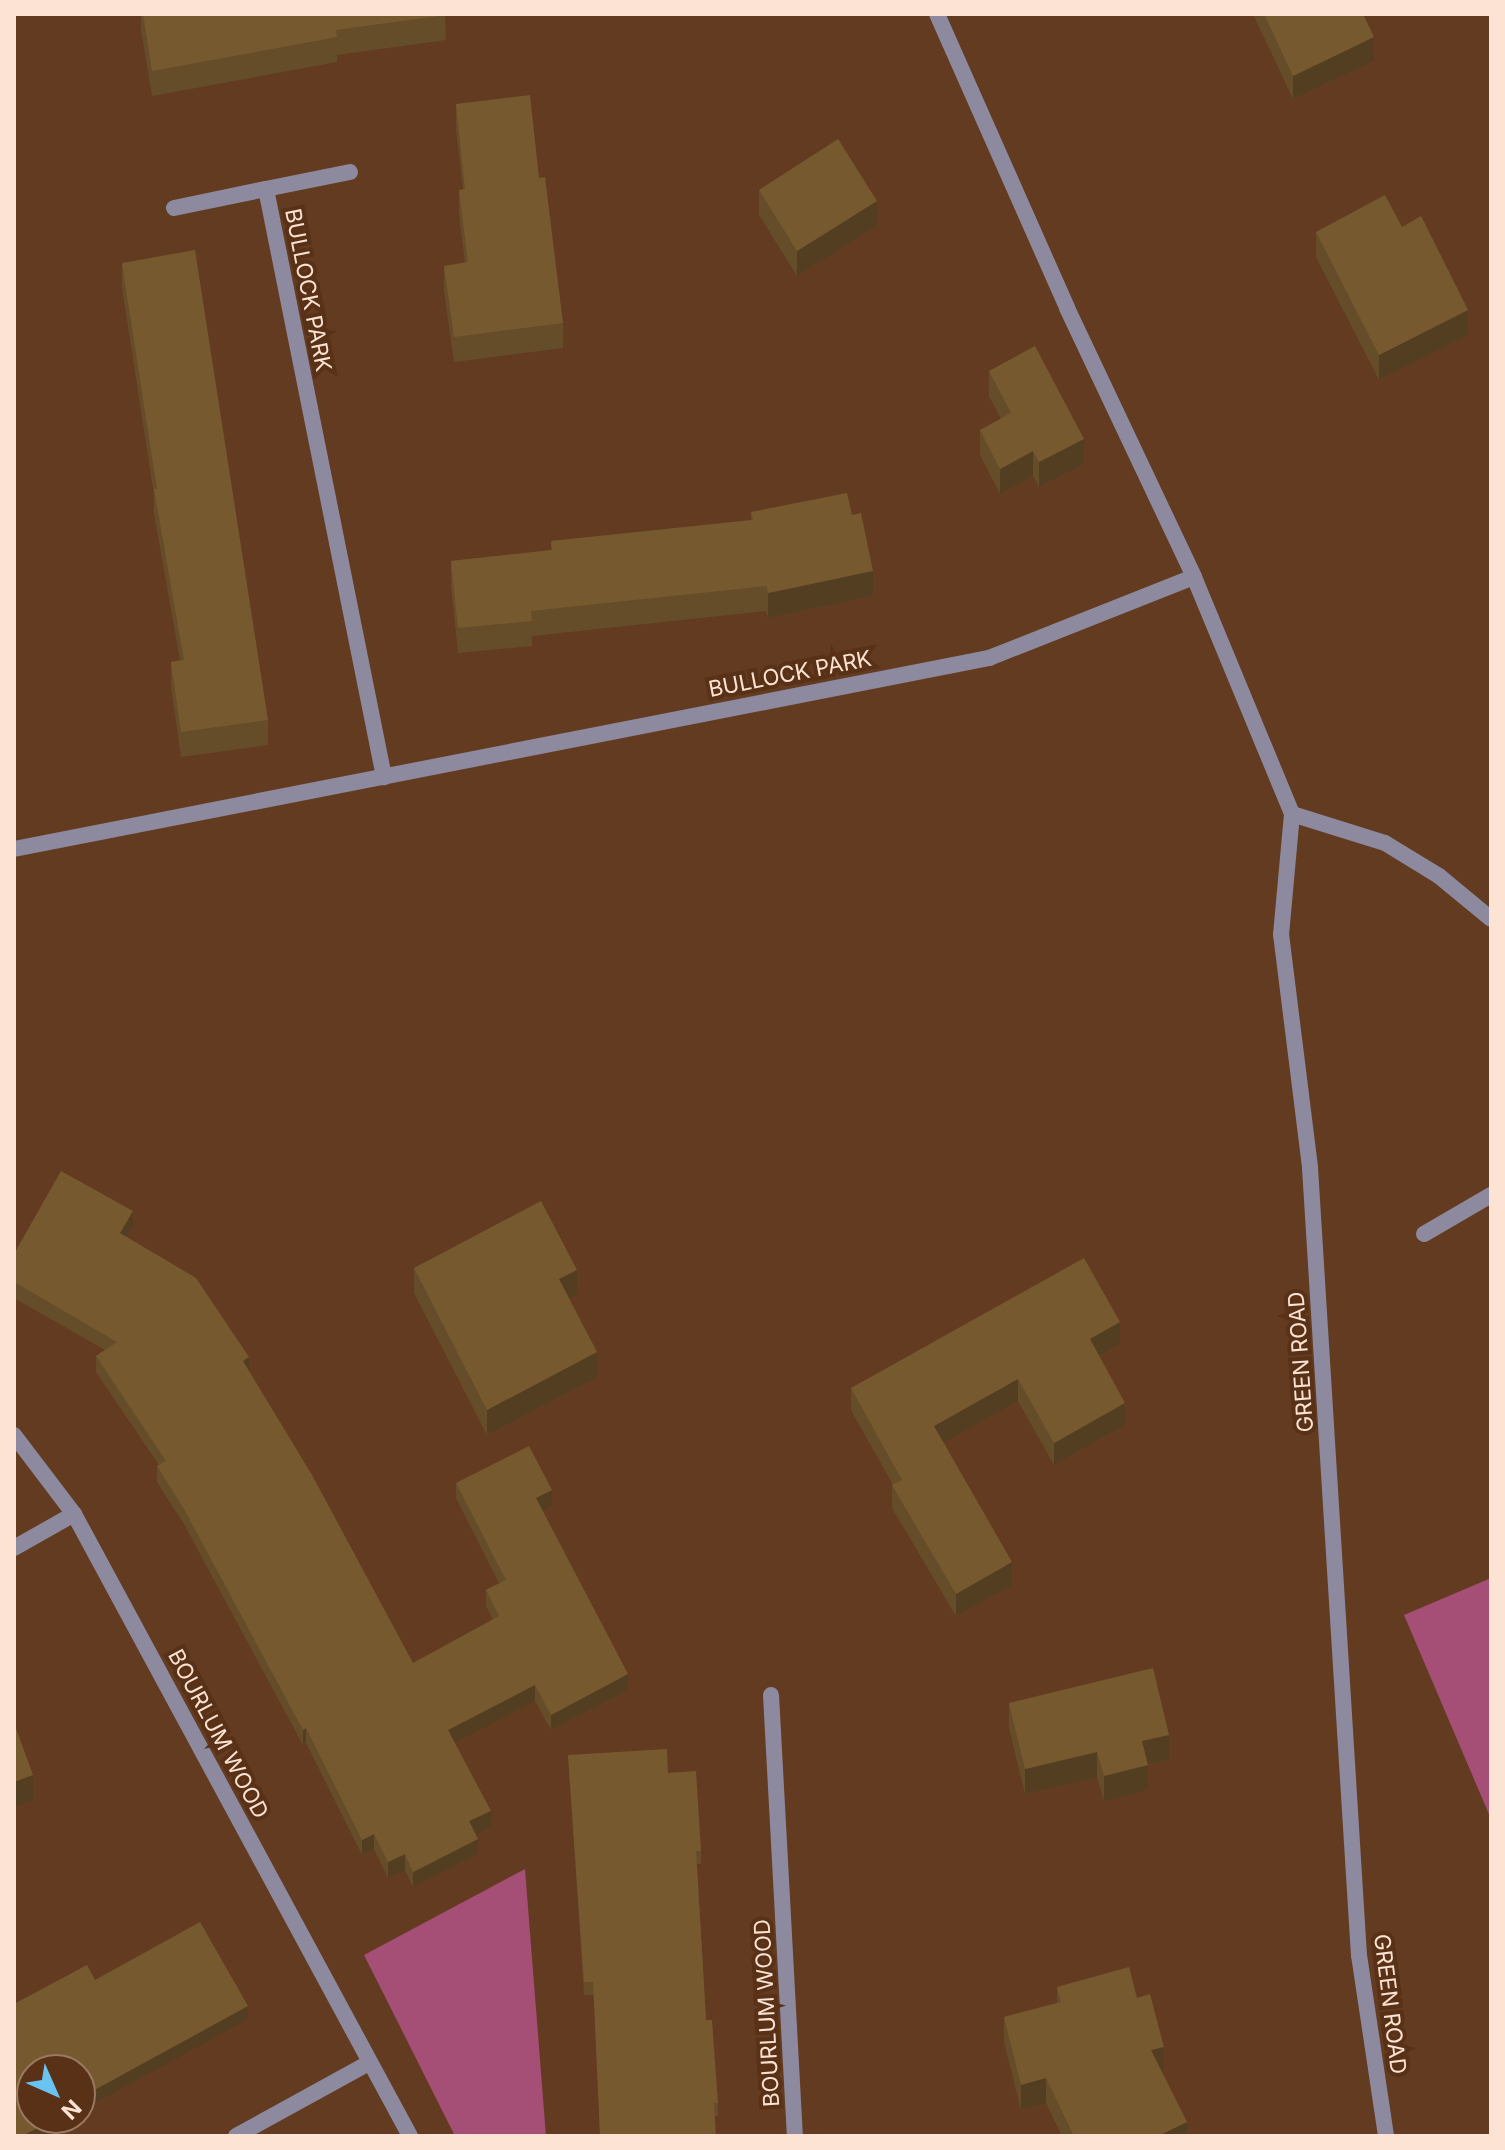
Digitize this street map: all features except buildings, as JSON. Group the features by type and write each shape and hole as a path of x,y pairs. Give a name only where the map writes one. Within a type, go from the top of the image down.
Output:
{"street":[{"path":"937,14 1067,308 1194,577 1292,814 1385,843 1439,876 1491,919"},
{"name":"BULLOCK PARK","path":"174,208 350,172"},
{"name":"BULLOCK PARK","path":"266,189 384,777"},
{"name":"BULLOCK PARK","path":"14,849 989,658 1194,577"},
{"name":"GREEN ROAD","path":"1292,814 1281,934 1310,1168 1359,1955 1382,2135"},
{"path":"1424,1234 1491,1195"},
{"name":"BOURLUM WOOD","path":"14,1435 74,1514 410,2136"},
{"path":"14,1548 74,1514"},
{"name":"BOURLUM WOOD","path":"771,1695 795,2136"},
{"path":"236,2136 369,2063"}],"shaded area":[{"path":"1491,1578 1491,1819 1404,1615"},
{"path":"525,1869 546,2136 455,2136 364,1955"}]}
